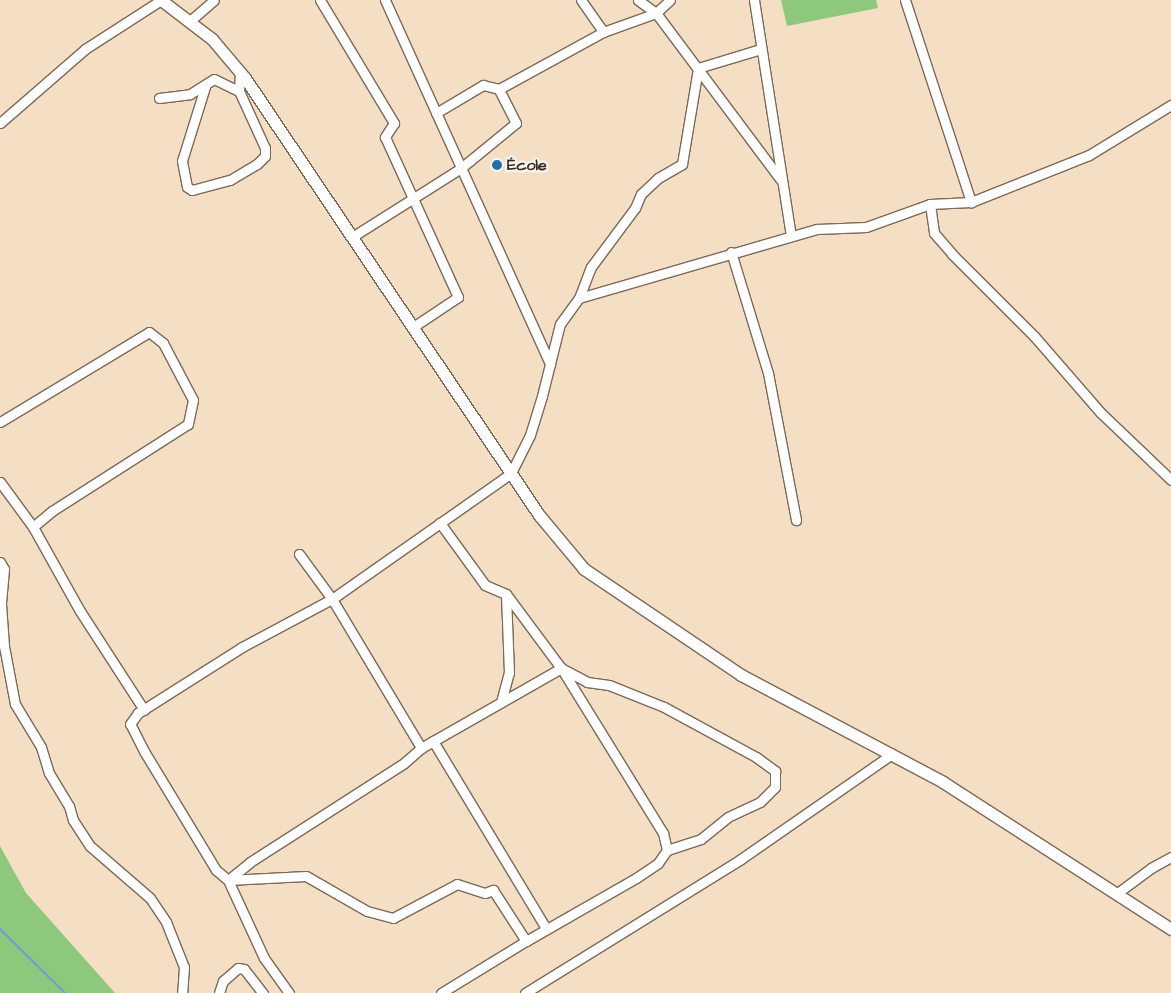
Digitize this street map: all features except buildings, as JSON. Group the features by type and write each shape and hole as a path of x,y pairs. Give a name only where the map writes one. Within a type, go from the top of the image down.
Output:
{"main road":[{"path":"161,0 191,20 218,44 240,72 511,473 564,548 584,569 757,685 892,754 987,809 1171,930"}],"street":[{"path":"0,124 85,49 161,0"},
{"path":"191,20 214,0"},
{"path":"320,0 394,123 385,137 458,297 413,327"},
{"path":"384,0 550,364"},
{"path":"581,0 603,32"},
{"path":"638,0 656,13 782,181"},
{"path":"436,113 483,85 499,89 603,32 656,13 670,0"},
{"path":"754,0 791,236"},
{"path":"904,0 971,202"},
{"path":"698,68 761,49"},
{"path":"289,993 264,958 228,880 216,870 130,724 138,713 242,646 332,599 511,473 530,435 560,324 579,298 590,267 635,208 641,194 658,178 682,164 698,68"},
{"path":"205,87 182,161 187,187 192,190 222,183 264,157 265,148 239,91 240,72"},
{"path":"159,98 190,94 205,87 214,79 239,91"},
{"path":"352,238 461,168 516,123 499,89"},
{"path":"579,298 731,252 817,229 866,227 930,204 971,202 1089,155 1171,105"},
{"path":"930,204 934,233 952,254 1034,336 1101,413 1171,480"},
{"path":"731,252 768,373 796,520"},
{"path":"0,422 149,332 163,343 193,400 188,424 52,510 33,527"},
{"path":"0,482 33,527 80,611 144,710"},
{"path":"440,523 485,586 506,594 561,668 663,832 668,850"},
{"path":"299,554 332,599 421,748"},
{"path":"0,562 4,569 1,604 4,646 15,704 41,747 49,772 69,806 73,820 90,846 150,898 166,922 184,967 182,993"},
{"path":"501,702 509,673 506,594"},
{"path":"228,880 250,862 404,763 421,748 561,668"},
{"path":"441,993 546,928 636,878 658,863 668,850 701,839 728,817 760,802 775,787 774,772 756,756 664,707 609,685 587,682 561,668"},
{"path":"433,741 546,928"},
{"path":"525,993 742,858 892,754"},
{"path":"1116,894 1150,868 1171,857"},
{"path":"228,880 306,876 367,911 393,918 457,884 485,893 493,890 526,941"},
{"path":"219,993 223,981 238,968 244,969 263,993"}],"green space":[{"path":"781,0 876,0 878,8 787,26"},
{"path":"0,846 26,893 115,993 0,993"}],"waterway":[{"path":"0,929 65,993"}],"place":[{"name":"École","path":"497,165"}]}
